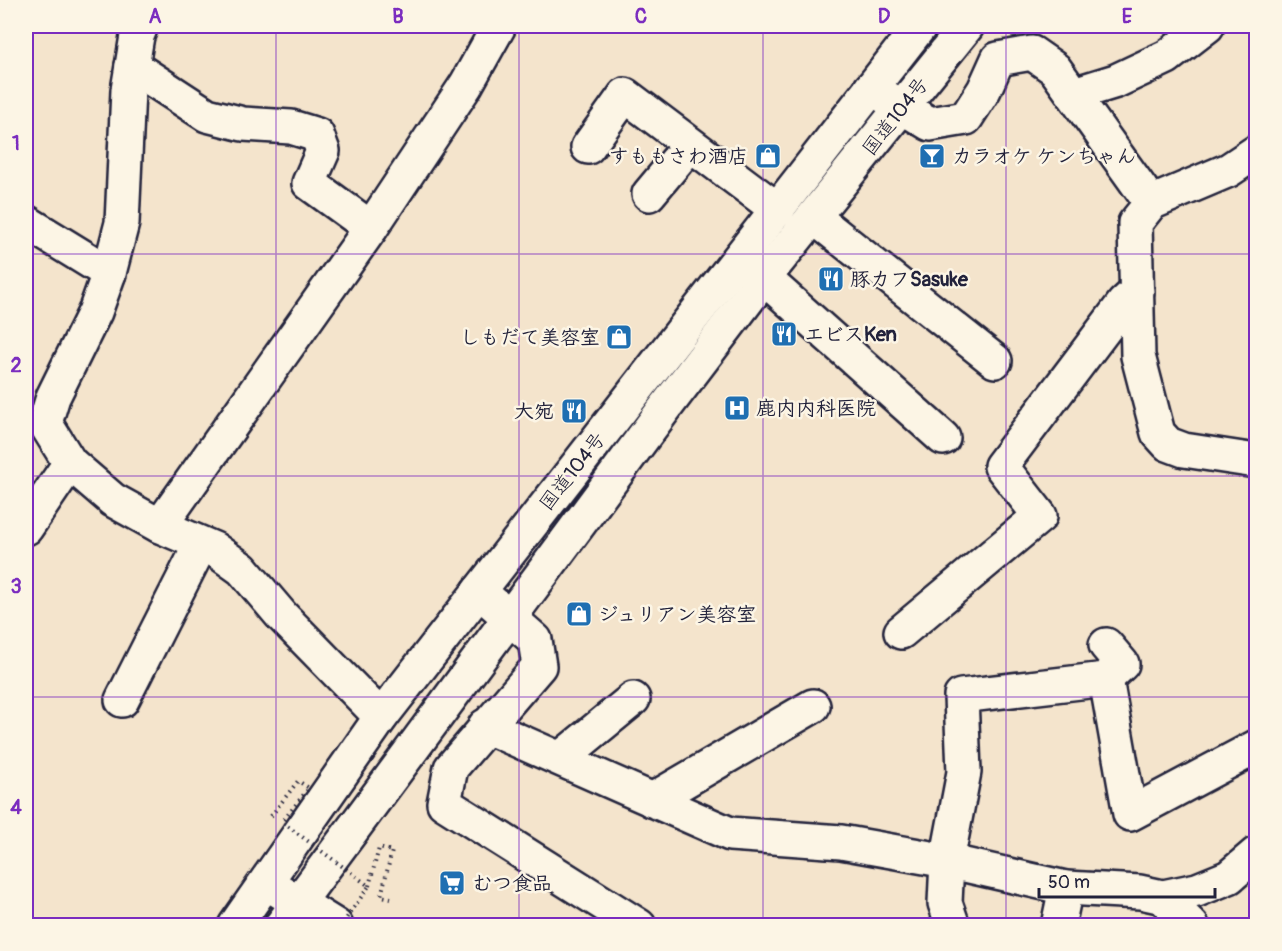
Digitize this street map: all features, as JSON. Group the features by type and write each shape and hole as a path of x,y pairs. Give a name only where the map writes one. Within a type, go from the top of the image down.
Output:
{"main road":[{"path":"141,26 136,36 126,122 122,224 110,273 95,312 53,397 45,423 70,463 113,500 160,526 214,549 242,570 282,616 381,717"},
{"path":"160,526 371,228 466,85 499,26"},
{"name":"国道104号","path":"244,923 267,883 381,717 920,26"},
{"name":"国道104号","path":"290,915 764,278 815,218 967,26"},
{"path":"1074,94 1116,81 1167,57 1207,26"},
{"path":"871,88 930,124 966,118 984,90 998,59 1032,52 1055,69 1151,202"},
{"path":"132,66 207,115 243,124 291,127 317,135 323,151 309,183 371,228"},
{"path":"588,147 625,95 778,210"},
{"path":"649,194 690,145"},
{"path":"1257,152 1229,170 1151,202 1135,223 1138,356 1158,433 1168,444 1184,450 1257,461"},
{"path":"815,218 995,361"},
{"path":"26,222 110,273"},
{"path":"764,278 943,438"},
{"path":"901,632 1040,516 1001,466 1124,303 1137,291"},
{"path":"26,528 70,463"},
{"path":"122,700 201,544"},
{"path":"479,591 535,640 539,666 451,768 444,803 639,926"},
{"path":"953,926 945,903 947,861 964,772 961,696 1106,679 1122,664 1106,645"},
{"path":"1106,679 1130,814 1257,747"},
{"path":"561,758 633,699"},
{"path":"652,800 813,706"},
{"path":"485,726 730,834 841,842 947,861 1066,888 1140,892 1163,897 1197,891 1229,877 1257,854"},
{"path":"267,883 290,915 336,926"},
{"path":"1059,926 1066,888"},
{"path":"1163,897 1192,926"}],"path":[{"path":"271,816 298,781 309,788 282,822 369,886"},
{"path":"341,926 369,886 379,848 392,851 381,896 391,898"}],"place":[{"name":"すももさわ酒店","path":"768,156"},
{"name":"カラオケ ケンちゃん","path":"932,156"},
{"name":"豚カフSasuke","path":"831,279"},
{"name":"エビスKen","path":"784,334"},
{"name":"しもだて美容室","path":"619,337"},
{"name":"鹿内内科医院","path":"737,408"},
{"name":"大宛","path":"574,411"},
{"name":"ジュリアン美容室","path":"579,614"},
{"name":"むつ食品","path":"452,883"}]}
